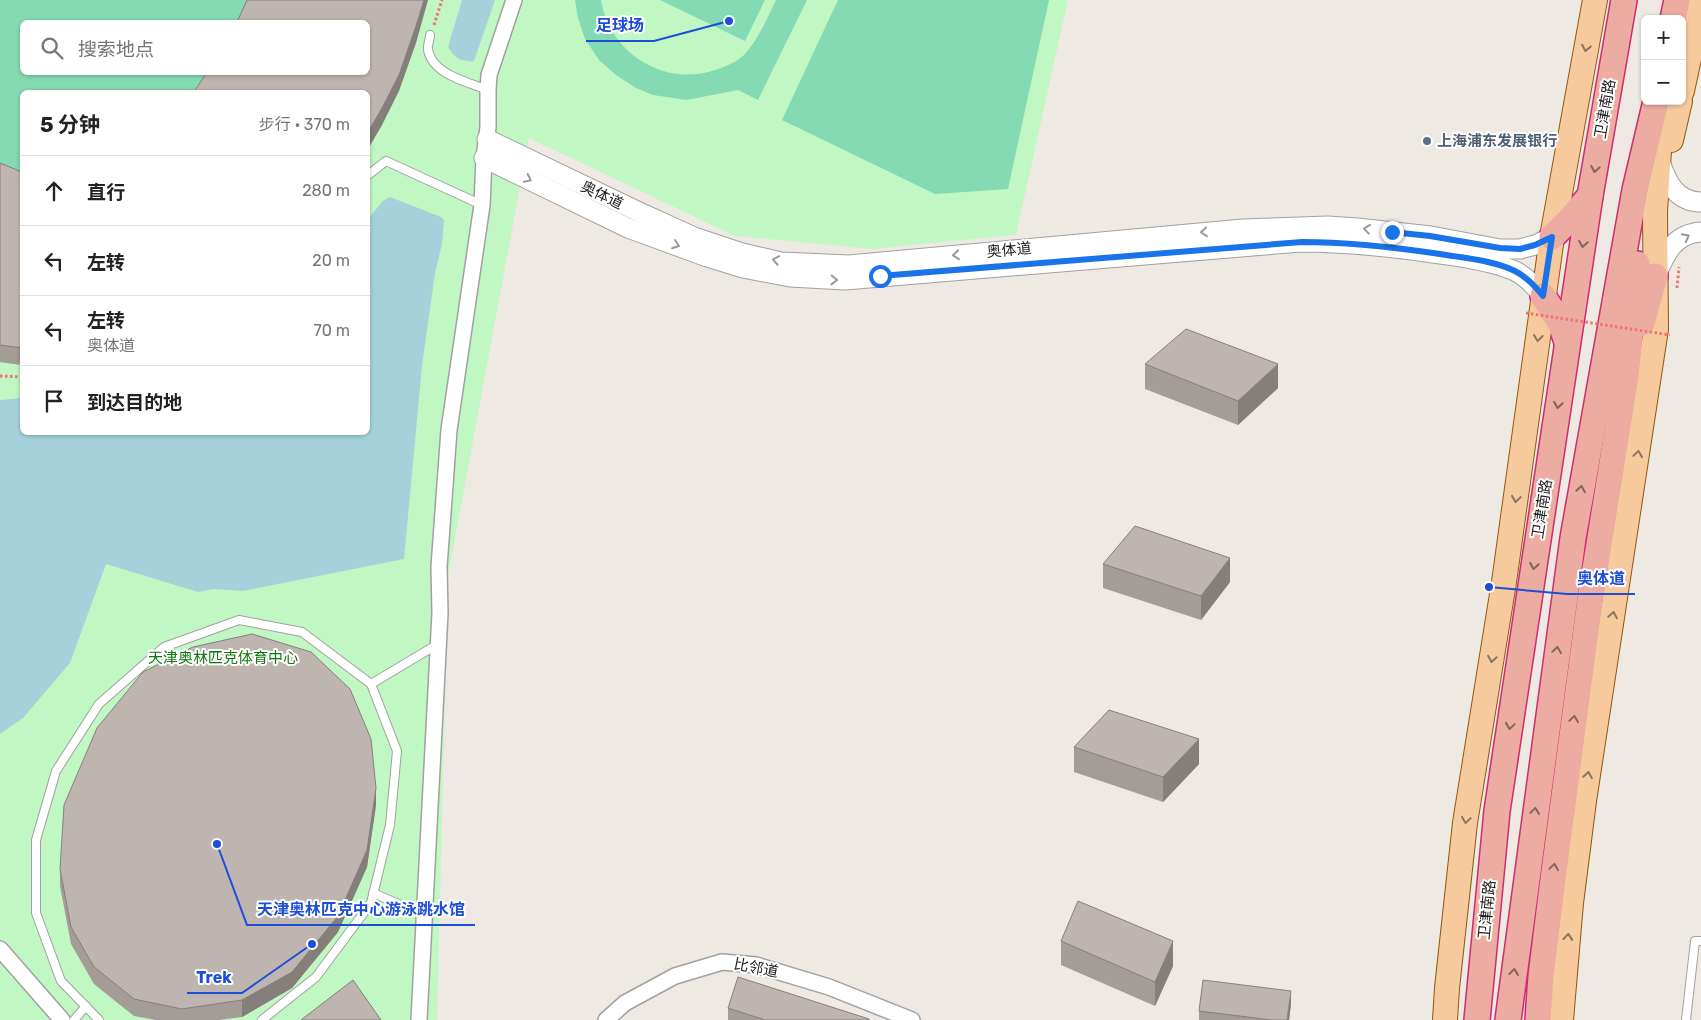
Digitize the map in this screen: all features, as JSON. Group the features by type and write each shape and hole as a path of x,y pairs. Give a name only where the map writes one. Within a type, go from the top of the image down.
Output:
{"highway":[{"name":"卫津南路","path":"1477,1020 1497,811 1590,196 1624,0"},
{"path":"1674,15 1677,0"},
{"path":"1538,1020 1540,976 1590,600 1626,376 1641,226 1658,105"},
{"path":"1508,1020 1573,538 1635,190 1658,105"},
{"path":"1552,237 1590,196"},
{"path":"1626,376 1656,276"},
{"path":"1543,296 1561,324 1568,343"}],"main road":[{"path":"1445,1020 1465,823 1504,582 1552,237 1595,0"},
{"path":"1686,72 1701,2"},
{"path":"1561,1020 1571,903 1584,802 1656,329 1656,192 1661,163 1659,105"},
{"path":"1661,163 1672,138 1679,105"}],"street":[{"path":"419,1020 438,644 439,567 450,430 482,205 489,75 514,0"},
{"path":"486,148 628,228 744,268 790,277 845,280 1302,242 1343,242 1437,253 1495,265 1515,271 1532,282 1543,296"},
{"name":"奥体道","path":"486,148 694,237 742,253 781,262 849,266 1243,228 1328,226 1358,228 1430,236 1500,248 1520,249 1535,245 1552,237"},
{"path":"1661,163 1672,188 1690,201 1701,202"},
{"path":"1656,276 1666,254 1674,243 1690,233 1701,232"},
{"path":"0,949 62,1020"},
{"name":"比邻道","path":"606,1020 625,1003 675,976 722,962 756,965 829,987 912,1020"}],"lane":[{"path":"430,35 427,50 434,63 445,73 488,90"},
{"path":"370,173 386,161 482,205"},
{"path":"100,1020 61,981 36,913 36,840 56,771 99,704 164,647 239,620 302,632 371,684 397,751 390,825 371,904 316,977 262,1020"},
{"path":"371,684 438,644"},
{"path":"373,892 424,915"},
{"path":"1686,1020 1695,942 1701,941"},
{"path":"74,1020 86,1006"}],"path":[{"path":"430,35 442,0"},
{"path":"1526,313 1670,335"},
{"path":"0,376 20,377"}],"green space":[{"name":"天津奥林匹克体育中心","path":"0,0 1068,0 1016,235 870,249 735,236 529,138 448,576 437,1020 0,1020"},
{"path":"0,0 428,0 382,125 370,146 370,90 20,90 20,365 0,362"},
{"path":"575,0 601,0 606,19 615,35 626,49 641,61 657,69 675,74 693,74 712,71 732,63 743,56 758,36 776,0 807,0 758,100 738,90 686,100 653,95 636,88 616,75 599,60 585,39 578,18"},
{"path":"660,0 765,0 745,41"},
{"path":"838,0 1049,0 1008,189 935,194 782,120"}],"water":[{"path":"462,0 495,0 474,61 459,59 448,47"},
{"path":"390,197 441,217 444,220 442,244 435,273 422,366 404,559 243,591 213,589 198,592 106,564 70,663 23,718 0,734 0,400 20,398 20,435 370,435 370,217 383,201"}],"building":[{"path":"247,0 424,0 399,75 370,129 370,90 195,90 205,75 370,75 370,20 238,20"},
{"path":"0,163 20,171 20,348 0,345"},
{"path":"1186,329 1278,364 1238,401 1145,364"},
{"path":"1135,526 1230,558 1201,596 1103,564"},
{"path":"252,634 311,652 350,689 371,739 376,788 367,850 338,916 292,972 242,1000 182,1009 134,999 94,967 71,927 60,869 64,805 97,728 143,672 193,647"},
{"path":"1109,710 1199,739 1163,777 1074,747"},
{"path":"1078,901 1173,941 1155,982 1061,941"},
{"path":"738,977 869,1020 765,1020 728,1008"},
{"path":"353,980 381,1020 301,1020"},
{"path":"1203,980 1291,991 1287,1020 1272,1020 1199,1011"}],"place":[{"name":"足球场","path":"729,21"},
{"name":"上海浦东发展银行","path":"1427,141"},
{"name":"奥体道","path":"1489,587"},
{"name":"天津奥林匹克中心游泳跳水馆","path":"217,844"},
{"name":"Trek","path":"312,944"}],"route":[{"path":"880,276 1302,242 1343,242 1427,252 1495,265 1515,271 1532,282 1543,296 1552,237 1535,245 1520,249 1500,248 1430,236 1392,232"}]}
